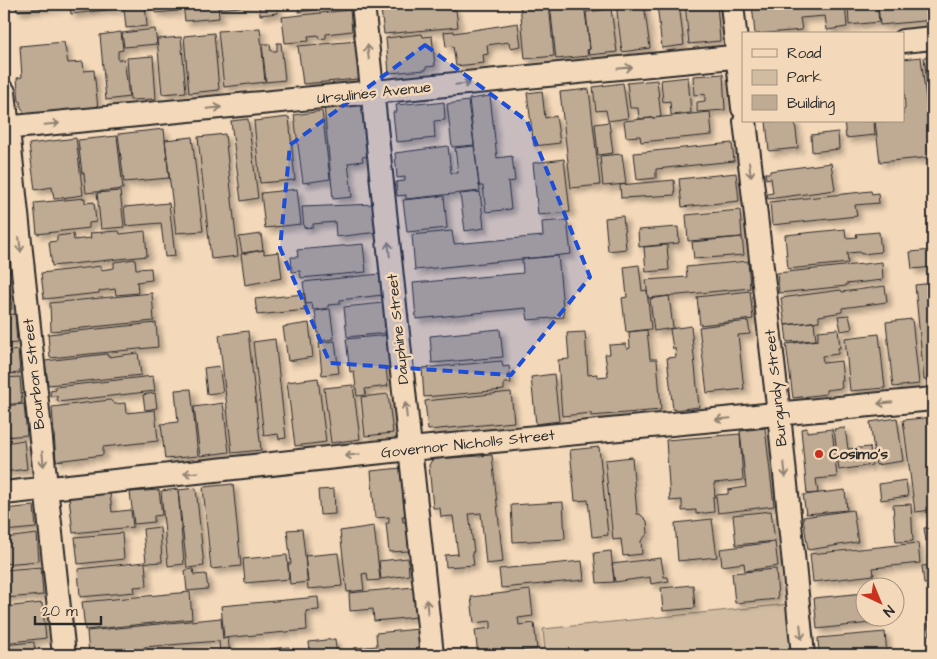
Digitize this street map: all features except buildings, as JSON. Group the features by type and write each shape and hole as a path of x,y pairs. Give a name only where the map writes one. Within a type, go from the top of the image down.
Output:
{"street":[{"name":"Dauphine Street","path":"363,4 432,655"},
{"path":"732,4 740,57 742,91"},
{"path":"904,41 933,38"},
{"name":"Ursulines Avenue","path":"6,128 740,57"},
{"name":"Bourbon Street","path":"4,92 6,128 64,655"},
{"name":"Burgundy Street","path":"745,122 779,414 803,655"},
{"name":"Governor Nicholls Street","path":"4,492 410,449 933,399"}],"highlighted area":[{"path":"425,45 527,121 590,277 511,375 330,363 280,248 290,145"}],"green space":[{"path":"789,604 793,655 503,655 545,651 543,629"}],"place":[{"name":"Cosimo's","path":"819,454"}]}
